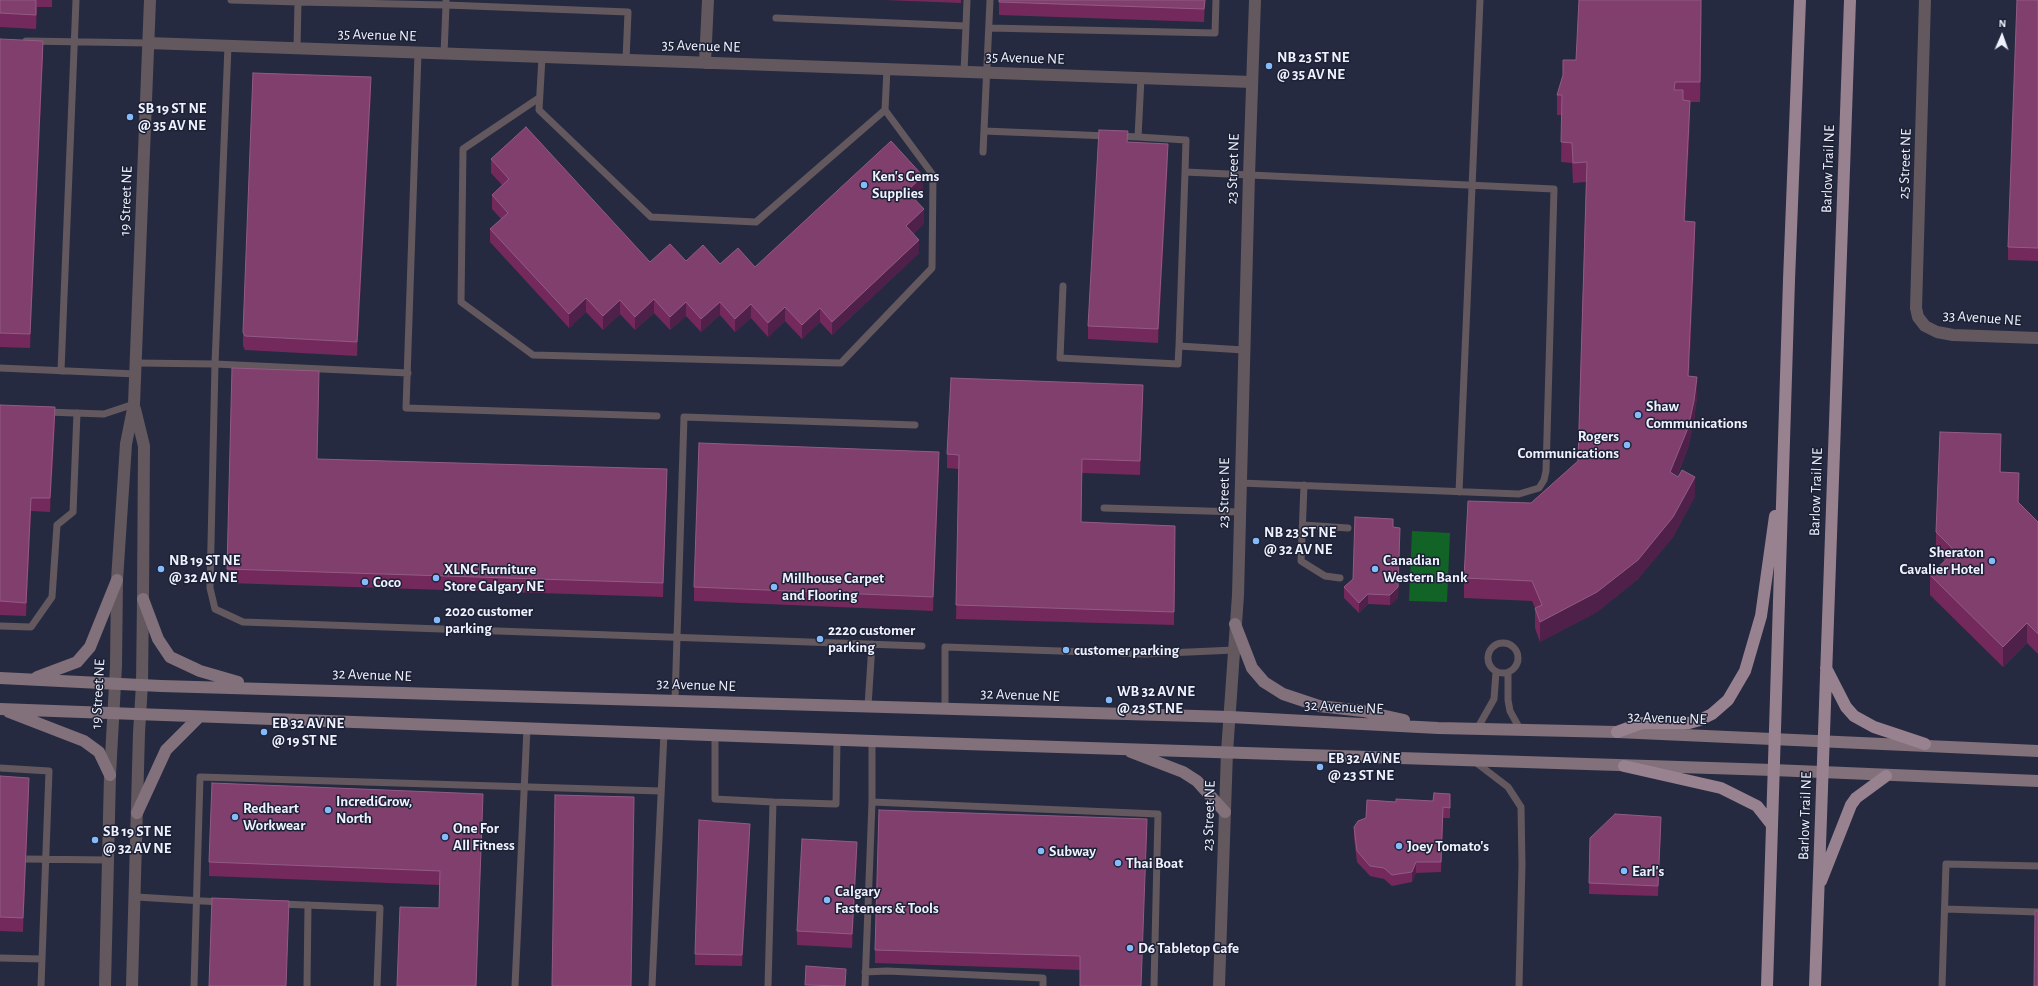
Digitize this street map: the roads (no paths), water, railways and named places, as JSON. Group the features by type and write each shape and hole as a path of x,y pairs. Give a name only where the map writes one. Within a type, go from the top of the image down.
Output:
{"main road":[{"path":"1767,986 1783,452 1800,0"},
{"name":"Barlow Trail NE","path":"1814,986 1850,0"},
{"path":"1616,732 1642,723 1689,723 1700,720 1720,708 1735,690 1745,671 1761,616 1783,452"},
{"path":"32,679 77,662 90,647 117,580"},
{"path":"143,599 158,639 170,657 200,671 253,687"},
{"path":"1235,624 1252,668 1264,682 1283,694 1319,706 1363,711 1438,728"},
{"path":"1826,667 1846,707 1854,716 1874,726 1925,744"},
{"name":"32 Avenue NE","path":"0,678 142,684 1230,717 1438,728 1616,732 1774,738 1925,744 1993,750 2038,751"},
{"path":"1,709 872,741 1773,770 1886,776 2038,781"},
{"path":"1,709 84,741 99,752 110,775"},
{"path":"137,813 166,750 199,717"},
{"path":"1120,748 1183,772 1197,782 1225,812"},
{"path":"1624,766 1722,788 1757,806 1772,825"},
{"path":"1818,889 1851,805 1856,798 1886,776"}],"street":[{"name":"19 Street NE","path":"105,986 110,775 116,683 117,580 126,444 134,404 150,0"},
{"path":"705,63 708,0"},
{"name":"23 Street NE","path":"1219,986 1227,752 1234,650 1240,512 1255,0"},
{"name":"25 Street NE","path":"1925,0 1916,308 1918,317 1925,326"},
{"name":"35 Avenue NE","path":"148,43 1252,82"},
{"name":"33 Avenue NE","path":"1925,326 1937,332 1953,335 2038,338"},
{"name":"19 Street NE","path":"132,986 136,897 139,713 142,684 144,446 134,404"}],"lane":[{"path":"61,371 76,0"},
{"path":"231,0 446,3 628,12 626,60"},
{"path":"964,72 967,0"},
{"path":"983,152 990,0"},
{"path":"989,28 1215,33 1216,0"},
{"path":"1459,492 1480,0"},
{"path":"296,48 298,1"},
{"path":"444,54 446,3"},
{"path":"776,18 966,26"},
{"path":"15,41 148,43"},
{"path":"228,46 215,364 210,588 215,609 243,622 922,646"},
{"path":"418,53 406,408 657,416"},
{"path":"542,57 539,110 651,217 756,222 885,110"},
{"path":"539,98 463,149 461,302 533,355 841,363 932,268 934,175 885,110 886,69"},
{"path":"1138,137 1141,78"},
{"path":"984,131 1186,140 1178,364 1060,358 1063,286"},
{"path":"1185,172 1554,189 1546,471 1544,480 1539,488 1530,492 1519,494 1304,485 1240,484"},
{"path":"1179,346 1244,350"},
{"path":"0,368 61,371 215,364 408,373"},
{"path":"38,411 104,414 134,404"},
{"path":"0,626 31,627 52,598 57,525 73,512 77,413"},
{"path":"675,700 684,417 915,425"},
{"path":"1304,485 1302,561 1325,576 1340,578"},
{"path":"1104,508 1240,512"},
{"path":"1302,525 1348,528"},
{"path":"1508,674 1496,672 1488,664 1488,653 1493,646 1503,643 1513,646 1518,655 1517,666 1508,674 1508,700 1510,711 1521,731"},
{"path":"868,706 872,644"},
{"path":"945,708 945,647 1145,654 1234,650"},
{"path":"1477,729 1491,706 1494,697 1496,672"},
{"path":"515,986 527,728"},
{"path":"652,986 664,733"},
{"path":"716,735 715,800 773,802 836,804 837,739"},
{"path":"865,986 872,802 872,741"},
{"path":"1474,761 1508,787 1521,807 1522,865 1519,986"},
{"path":"0,768 49,771 41,986"},
{"path":"194,986 200,778 661,791"},
{"path":"768,986 773,802"},
{"path":"872,802 1158,814 1154,986"},
{"path":"25,859 108,860"},
{"path":"1942,986 1946,864 2038,866"},
{"path":"136,897 228,902"},
{"path":"276,904 380,908 377,986"},
{"path":"307,986 308,905"},
{"path":"1944,909 2038,912"},
{"path":"0,958 42,959"},
{"path":"866,972 887,971 1043,978 1043,986"}],"place":[{"name":"NB 23 ST NE @ 35 AV NE","path":"1269,66"},
{"name":"SB 19 ST NE @ 35 AV NE","path":"130,117"},
{"name":"Ken's Gems Supplies","path":"864,185"},
{"name":"Shaw Communications","path":"1638,415"},
{"name":"Rogers Communications","path":"1627,445"},
{"name":"NB 23 ST NE @ 32 AV NE","path":"1256,541"},
{"name":"Sheraton Cavalier Hotel","path":"1992,561"},
{"name":"NB 19 ST NE @ 32 AV NE","path":"161,569"},
{"name":"Canadian Western Bank","path":"1375,569"},
{"name":"XLNC Furniture Store Calgary NE","path":"436,578"},
{"name":"Coco","path":"365,582"},
{"name":"Millhouse Carpet and Flooring","path":"774,587"},
{"name":"2020 customer parking","path":"437,620"},
{"name":"2220 customer parking","path":"820,639"},
{"name":"customer parking","path":"1066,650"},
{"name":"WB 32 AV NE @ 23 ST NE","path":"1109,700"},
{"name":"EB 32 AV NE @ 19 ST NE","path":"264,732"},
{"name":"EB 32 AV NE @ 23 ST NE","path":"1320,767"},
{"name":"IncrediGrow, North","path":"328,810"},
{"name":"Redheart Workwear","path":"235,817"},
{"name":"One For All Fitness","path":"445,837"},
{"name":"SB 19 ST NE @ 32 AV NE","path":"95,840"},
{"name":"Joey Tomato's","path":"1399,846"},
{"name":"Subway","path":"1041,851"},
{"name":"Thai Boat","path":"1118,863"},
{"name":"Earl's","path":"1624,871"},
{"name":"Calgary Fasteners & Tools","path":"827,900"},
{"name":"D6 Tabletop Cafe","path":"1130,948"}]}
